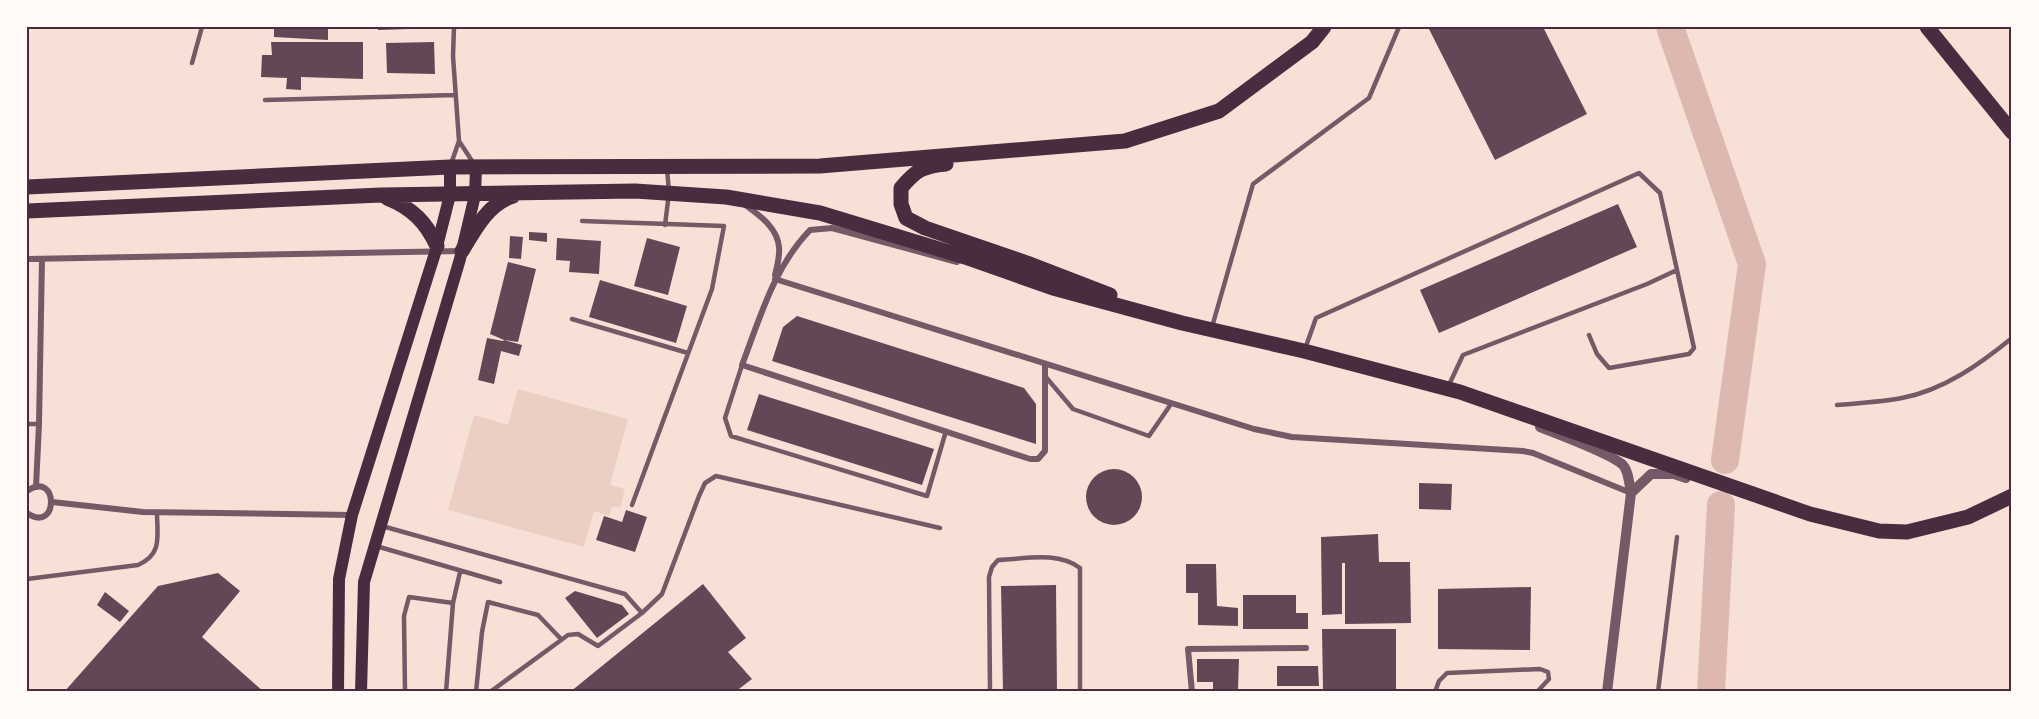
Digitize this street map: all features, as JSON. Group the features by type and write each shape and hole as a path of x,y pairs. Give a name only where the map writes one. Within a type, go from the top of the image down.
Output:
{"main road":[{"path":"27,188 450,167 820,166 1125,141 1219,111 1312,42 1324,27"},
{"path":"1927,27 2012,132"},
{"path":"1084,144 978,161 936,165 914,172 901,188 901,204 906,218 925,228 1027,263 1182,323"},
{"path":"338,692 339,579 352,515 436,248 450,195 450,167"},
{"path":"361,692 364,582 462,251 475,195 476,168"},
{"path":"27,211 381,195 635,191 738,200 820,213 964,256 1053,288 1182,323 1304,351 1454,391 1810,514 1879,531 1907,532 1968,517 2012,496"},
{"path":"462,251 488,212 499,203 522,194"},
{"path":"381,195 407,207 418,215 431,234 436,248"}],"street":[{"path":"738,200 764,219 775,233 779,248 775,279"},
{"path":"1045,364 1045,451 1038,459 1030,459 742,365 775,279 798,243 810,230 832,228 1053,288"},
{"path":"27,260 436,248 462,251"},
{"path":"36,487 42,259"},
{"path":"775,279 1254,429 1292,437 1533,453 1631,493"},
{"path":"1454,391 1602,453 1622,464 1627,471 1631,493 1607,692"},
{"path":"1631,493 1651,474 1674,474 1810,514"},
{"path":"27,492 36,487 48,491 52,502 47,514 35,517 27,513"},
{"path":"52,502 157,512 352,515"},
{"path":"1192,692 1188,648 1306,648"}],"lane":[{"path":"192,63 202,27"},
{"path":"450,167 459,141 455,95 454,27"},
{"path":"1212,330 1253,184 1369,98 1399,27"},
{"path":"266,100 455,95"},
{"path":"459,141 476,168"},
{"path":"665,225 669,193 666,166"},
{"path":"1304,351 1316,318 1639,173 1660,193 1694,348 1689,354 1609,368 1597,354 1590,334"},
{"path":"582,221 724,226 712,289 632,505"},
{"path":"1454,391 1463,355 1647,284 1677,270"},
{"path":"572,319 688,353"},
{"path":"1837,405 1904,398 1946,384 1992,355 2012,338"},
{"path":"742,365 725,418 731,436 927,496 946,431"},
{"path":"1045,376 1073,409 1149,436 1171,404"},
{"path":"27,424 39,424"},
{"path":"490,692 561,639 578,634 598,646 642,613 662,594 705,483 716,476 940,528"},
{"path":"27,579 138,565 148,561 155,553 157,545 157,512"},
{"path":"380,525 625,594 642,613"},
{"path":"1658,692 1677,537"},
{"path":"374,546 500,582"},
{"path":"990,692 989,576 992,567 998,560 1053,557 1070,561 1080,568 1080,692"},
{"path":"446,692 453,603 460,572"},
{"path":"405,692 404,616 409,597 453,603"},
{"path":"476,692 482,632 488,602 538,615 561,639"},
{"path":"1436,692 1439,681 1447,673 1540,669 1548,672 1549,679 1537,692"}],"shaded area":[{"path":"518,389 628,419 610,485 625,489 620,508 612,506 609,516 594,511 584,547 448,510 474,415 508,425"}],"building":[{"path":"274,27 328,27 328,40 274,37"},
{"path":"378,27 408,27 409,29 378,30"},
{"path":"1428,27 1543,27 1587,114 1495,160"},
{"path":"271,42 363,42 363,79 301,77 301,90 286,89 287,78 261,77 262,55 272,55"},
{"path":"434,42 435,74 387,73 386,43"},
{"path":"1618,204 1637,247 1439,333 1420,290"},
{"path":"529,232 547,233 547,242 529,240"},
{"path":"510,236 523,237 521,259 509,258"},
{"path":"557,238 601,241 599,274 569,272 570,261 556,260"},
{"path":"647,238 680,247 668,295 634,286"},
{"path":"508,262 536,269 518,342 504,340 490,334"},
{"path":"600,280 687,306 676,343 589,317"},
{"path":"797,316 1024,388 1036,404 1036,444 772,361 783,327"},
{"path":"487,338 522,345 519,356 501,351 494,384 478,380"},
{"path":"759,394 934,449 922,485 747,430"},
{"path":"1114,469 1125,471 1134,477 1140,486 1142,497 1140,508 1134,517 1125,523 1114,525 1103,523 1094,517 1088,508 1086,497 1088,486 1094,477 1103,471"},
{"path":"1419,483 1452,484 1451,510 1419,509"},
{"path":"626,510 647,517 635,552 596,540 604,516 622,522"},
{"path":"1378,534 1379,562 1410,562 1411,623 1345,624 1345,563 1342,563 1342,614 1322,615 1321,537"},
{"path":"1186,564 1216,564 1217,606 1238,608 1238,626 1198,625 1198,593 1186,593"},
{"path":"218,573 240,591 202,637 264,692 64,692 158,586"},
{"path":"703,584 746,638 728,652 752,679 735,692 570,692"},
{"path":"1056,585 1057,692 1003,692 1001,586"},
{"path":"1531,587 1530,650 1438,649 1438,589"},
{"path":"575,591 622,605 629,614 597,638 565,598"},
{"path":"105,592 129,611 120,622 97,605"},
{"path":"1243,595 1296,595 1296,613 1308,613 1308,629 1243,629"},
{"path":"1322,629 1396,629 1396,690 1323,690"},
{"path":"1197,659 1239,659 1238,690 1213,690 1213,682 1197,682"},
{"path":"1277,666 1318,666 1319,686 1277,686"}],"waterway":[{"path":"1670,27 1752,264 1725,460"},
{"path":"1711,692 1721,505"}]}
